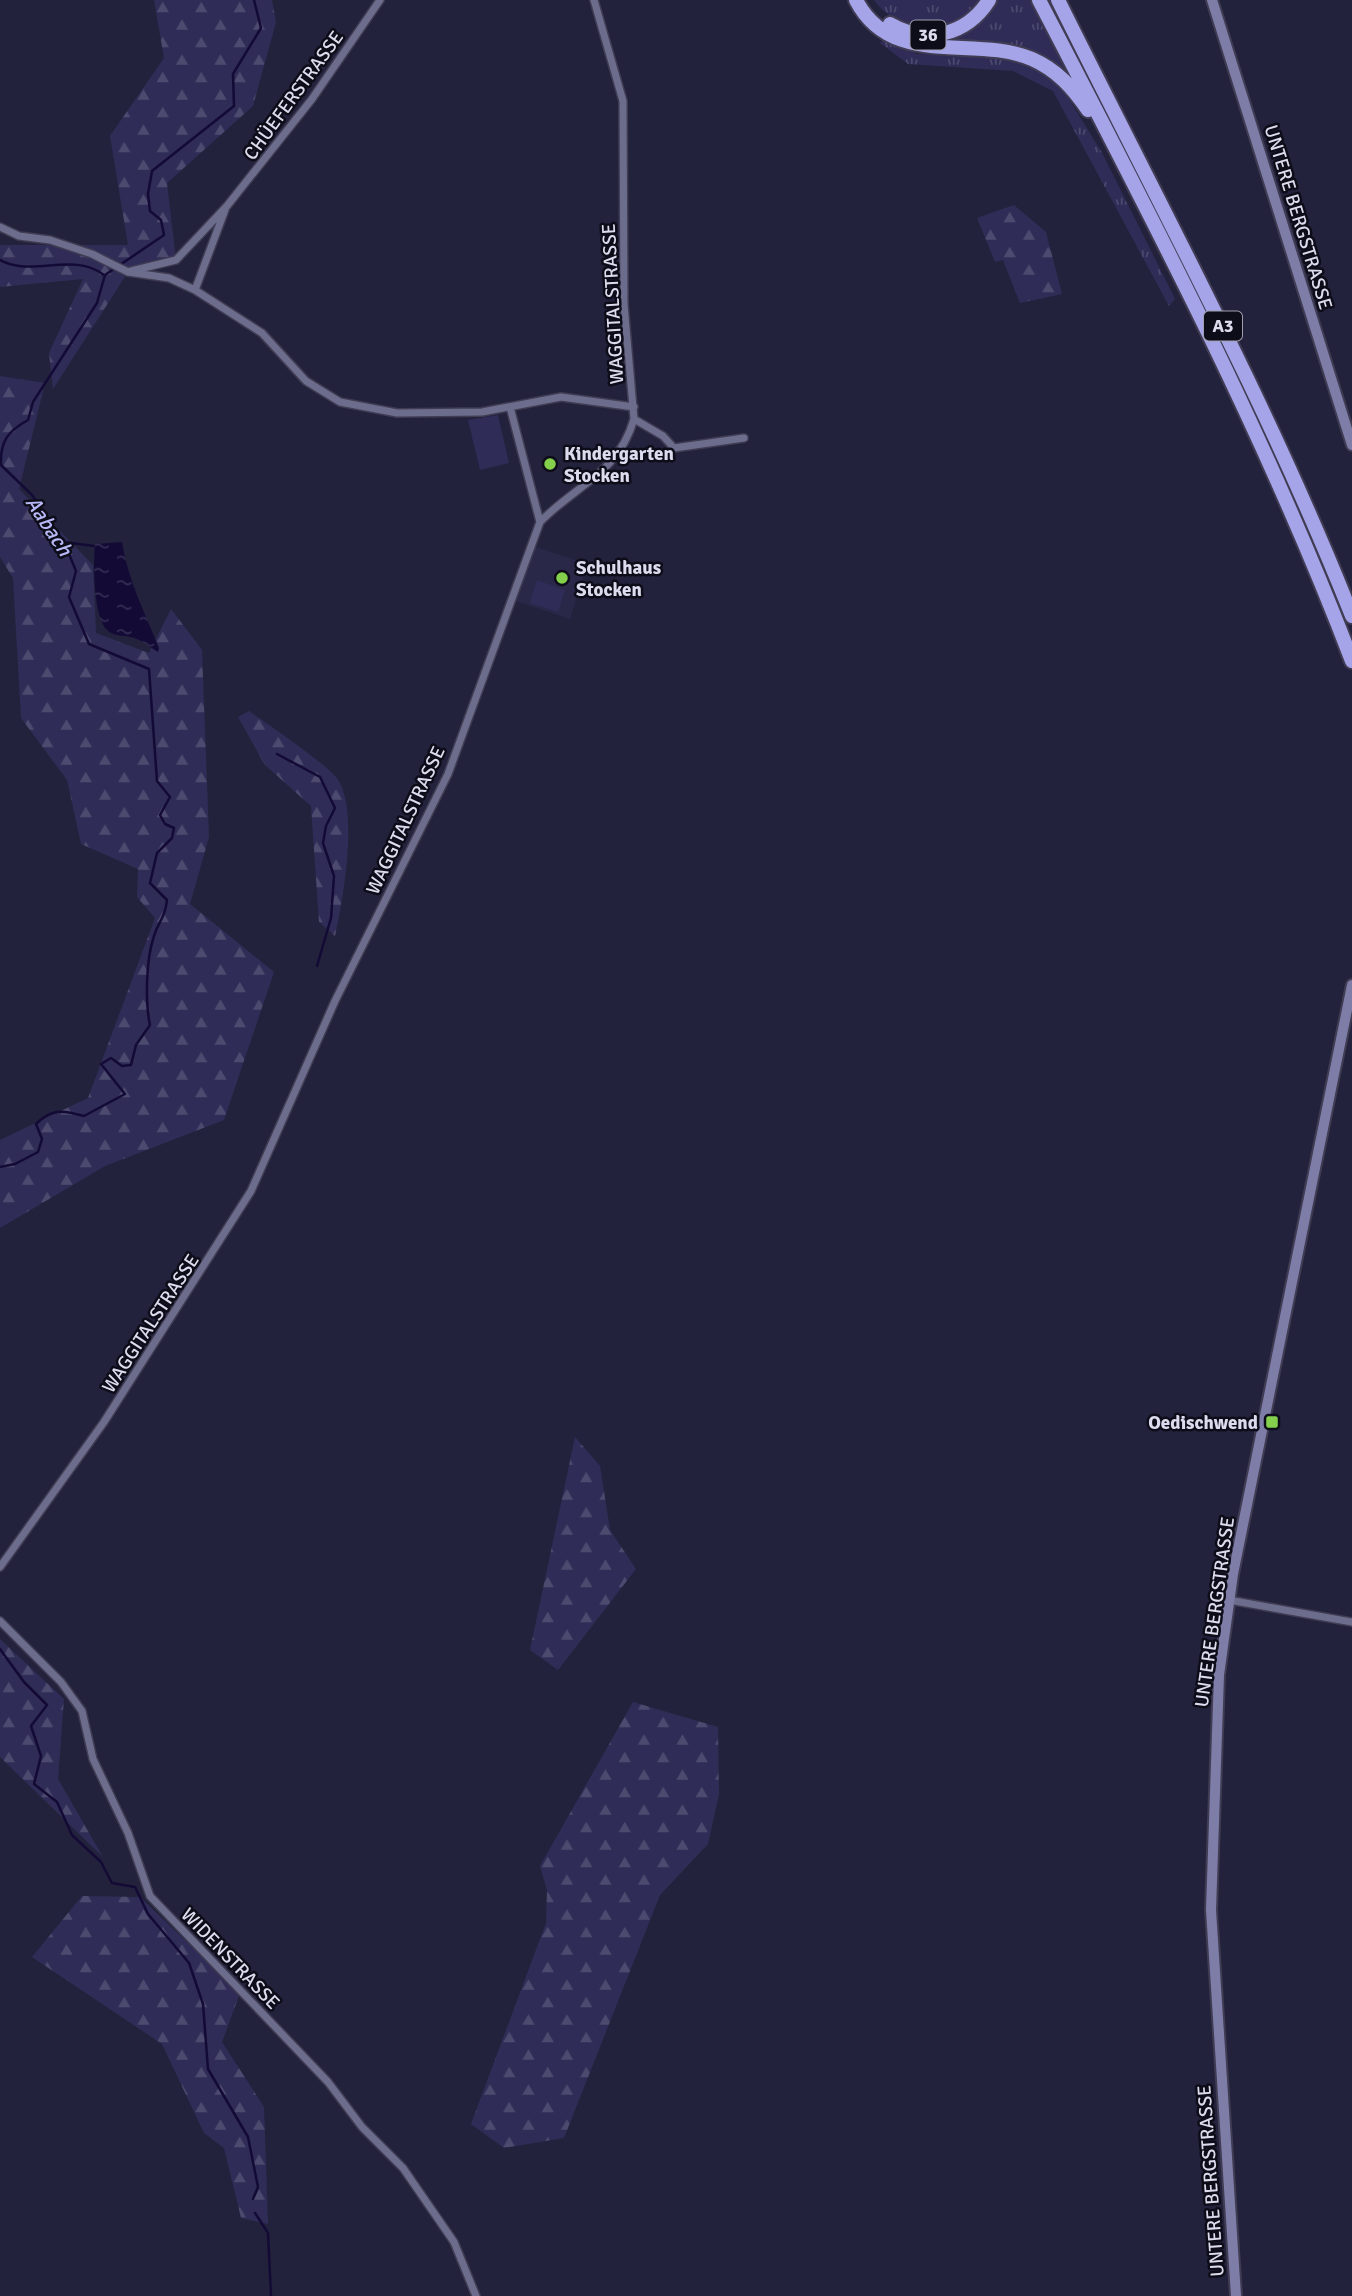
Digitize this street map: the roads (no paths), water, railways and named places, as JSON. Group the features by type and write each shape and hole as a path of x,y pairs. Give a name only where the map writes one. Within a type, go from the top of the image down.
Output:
{"highway":[{"path":"856,0 876,26 901,40 934,47 1011,52 1046,66 1075,92 1118,153"},
{"name":"36","path":"867,0 880,16 894,27 910,33 933,35 965,25 989,0"},
{"name":"A3","path":"1039,0 1250,421 1352,661"},
{"name":"A3","path":"1058,0 1234,349 1305,503 1352,616"}],"main road":[{"name":"UNTERE BERGSTRASSE","path":"1212,0 1352,445"},
{"name":"UNTERE BERGSTRASSE","path":"1236,2296 1211,1910 1216,1713 1229,1600 1352,985"}],"street":[{"name":"CHÜEFERSTRASSE","path":"125,270 176,260 226,206 305,108 380,0"},
{"name":"WAGGITALSTRASSE","path":"0,1567 104,1422 251,1191 335,1001 448,774 540,522 567,496 612,464 629,436 634,407 624,304 623,101 594,0"},
{"name":"CHÜEFERSTRASSE","path":"195,290 226,206"},
{"path":"0,226 19,236 68,245 125,270 169,278 195,290 262,333 306,382 340,402 397,413 482,412 561,397 634,407"},
{"path":"510,407 540,522"},
{"path":"634,419 663,436 674,448 744,438"},
{"path":"1229,1600 1352,1622"},
{"name":"WIDENSTRASSE","path":"0,1621 61,1682 82,1711 93,1759 128,1833 150,1896 328,2082 362,2127 403,2168 454,2242 476,2296"},
{"path":"469,2280 469,2296"}],"water":[{"path":"122,542 133,583 159,648 158,652 137,639 108,631 99,615 94,576 95,544"}],"waterway":[{"name":"Aabach","path":"0,1167 15,1164 38,1152 42,1139 36,1124 47,1115 64,1112 84,1116 125,1094 101,1064 111,1058 122,1066 131,1065 136,1045 150,1025 147,993 149,956 167,900 150,883 157,853 172,838 174,828 165,824 160,815 170,797 157,781 149,669 89,644 69,597 76,571 64,542 32,495 1,465 2,449 10,433 28,420 33,402 97,303 105,275 164,235 161,220 150,211 148,194 152,171 234,106 233,74 261,28 254,0"},
{"path":"0,260 26,267 79,265 104,275"},
{"path":"64,542 94,546"},
{"path":"277,754 320,777 335,808 326,826 323,843 334,876 331,918 317,966"},
{"path":"0,1649 24,1682 47,1705 31,1726 41,1756 34,1784 57,1802 72,1835 101,1862 112,1883 135,1887 148,1914 189,1963 203,2004 208,2069 248,2137 258,2187 253,2199"},
{"path":"255,2213 268,2233 271,2296"}],"place":[{"name":"Kindergarten Stocken","path":"550,464"},
{"name":"Schulhaus Stocken","path":"562,578"},
{"name":"Oedischwend","path":"1272,1422"}]}
